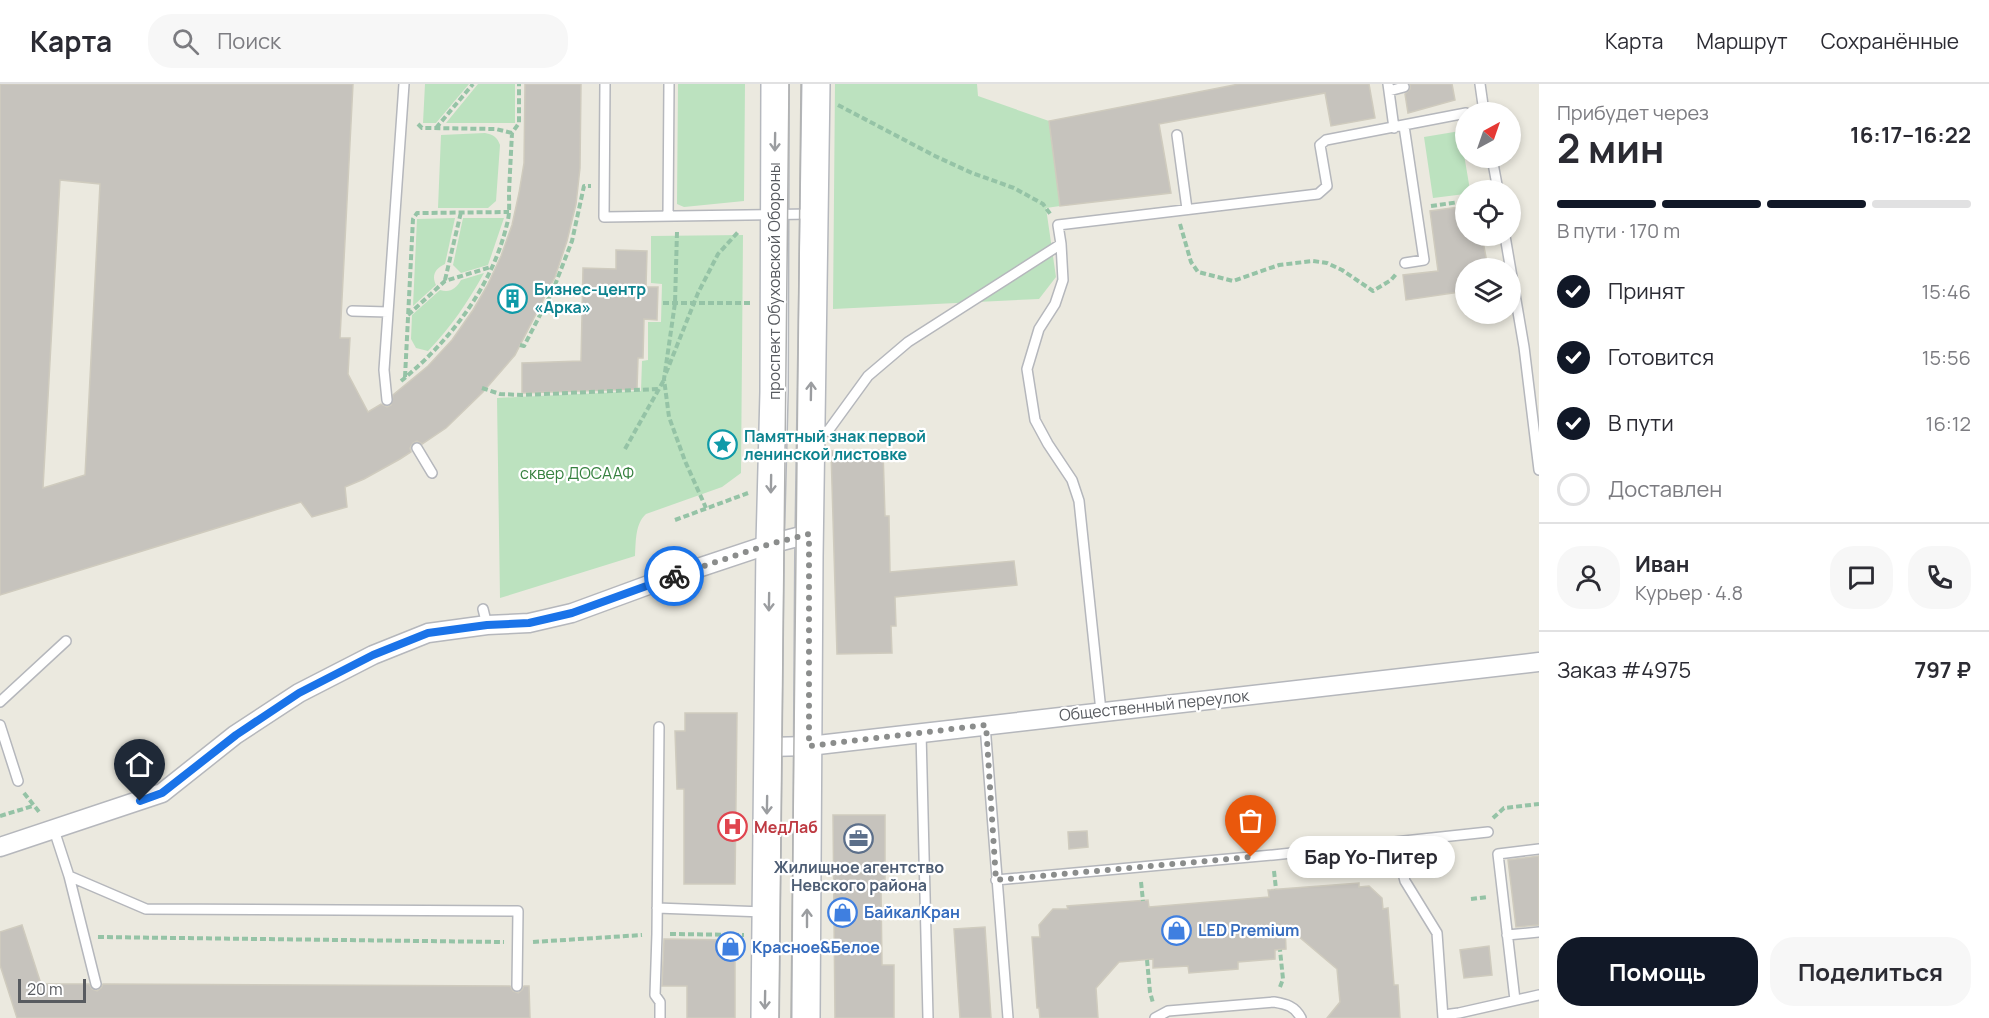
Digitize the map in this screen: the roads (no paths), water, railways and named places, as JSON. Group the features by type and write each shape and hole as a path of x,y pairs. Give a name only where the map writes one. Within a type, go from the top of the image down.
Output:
{"main road":[{"name":"проспект Обуховской Обороны","path":"765,1018 770,544 774,392 763,214 775,84"},
{"path":"806,1018 810,432 816,84"}],"street":[{"path":"0,847 162,793 236,735 299,693 373,655 428,633 485,617 529,623 572,613 770,544 809,534"},
{"name":"Общественный переулок","path":"768,747 809,746 1539,662"}],"lane":[{"path":"387,396 384,370 387,312 404,84"},
{"path":"605,84 604,217 815,214"},
{"path":"669,84 673,216"},
{"path":"1480,84 1483,102"},
{"path":"1404,87 1389,87 1416,208 1424,260 1405,263"},
{"path":"1101,711 1079,501 1072,480 1035,420 1027,369 1039,329 1055,304 1063,280 1058,225 1318,194 1327,186 1320,145 1326,140 1455,115"},
{"path":"1177,135 1187,209"},
{"path":"810,432 828,431 868,376 908,342 1060,244"},
{"path":"1507,246 1524,347 1539,470"},
{"path":"352,311 387,312"},
{"path":"417,448 432,473"},
{"path":"0,702 66,641"},
{"path":"0,725 18,782"},
{"path":"986,725 1008,1018"},
{"path":"659,727 655,996 660,1002 660,1018"},
{"path":"921,732 928,1018"},
{"path":"54,830 69,876 96,984"},
{"path":"996,880 1488,832"},
{"path":"1395,842 1405,881 1437,933 1443,1016 1539,995"},
{"path":"1515,1000 1498,854 1539,849"},
{"path":"69,876 146,909 518,911 517,986"},
{"path":"657,908 766,912"},
{"path":"1507,935 1539,932"},
{"path":"1156,1017 1168,1011 1275,1002 1288,1005 1301,1018"}],"tram line":[{"path":"779,1018 789,84"},
{"path":"791,1018 801,84"}],"place":[{"name":"Бизнес-центр «Арка»","path":"513,298"},
{"name":"Памятный знак первой ленинской листовке","path":"723,445"},
{"name":"МедЛаб","path":"733,827"},
{"name":"Жилищное агентство Невского района","path":"859,839"},
{"name":"Бар Yo-Питер","path":"1251,857"},
{"name":"БайкалКран","path":"843,912"},
{"name":"LED Premium","path":"1177,930"},
{"name":"Красное&Белое","path":"731,947"}],"park label":[{"name":"сквер ДОСААФ","path":"577,473"}]}
